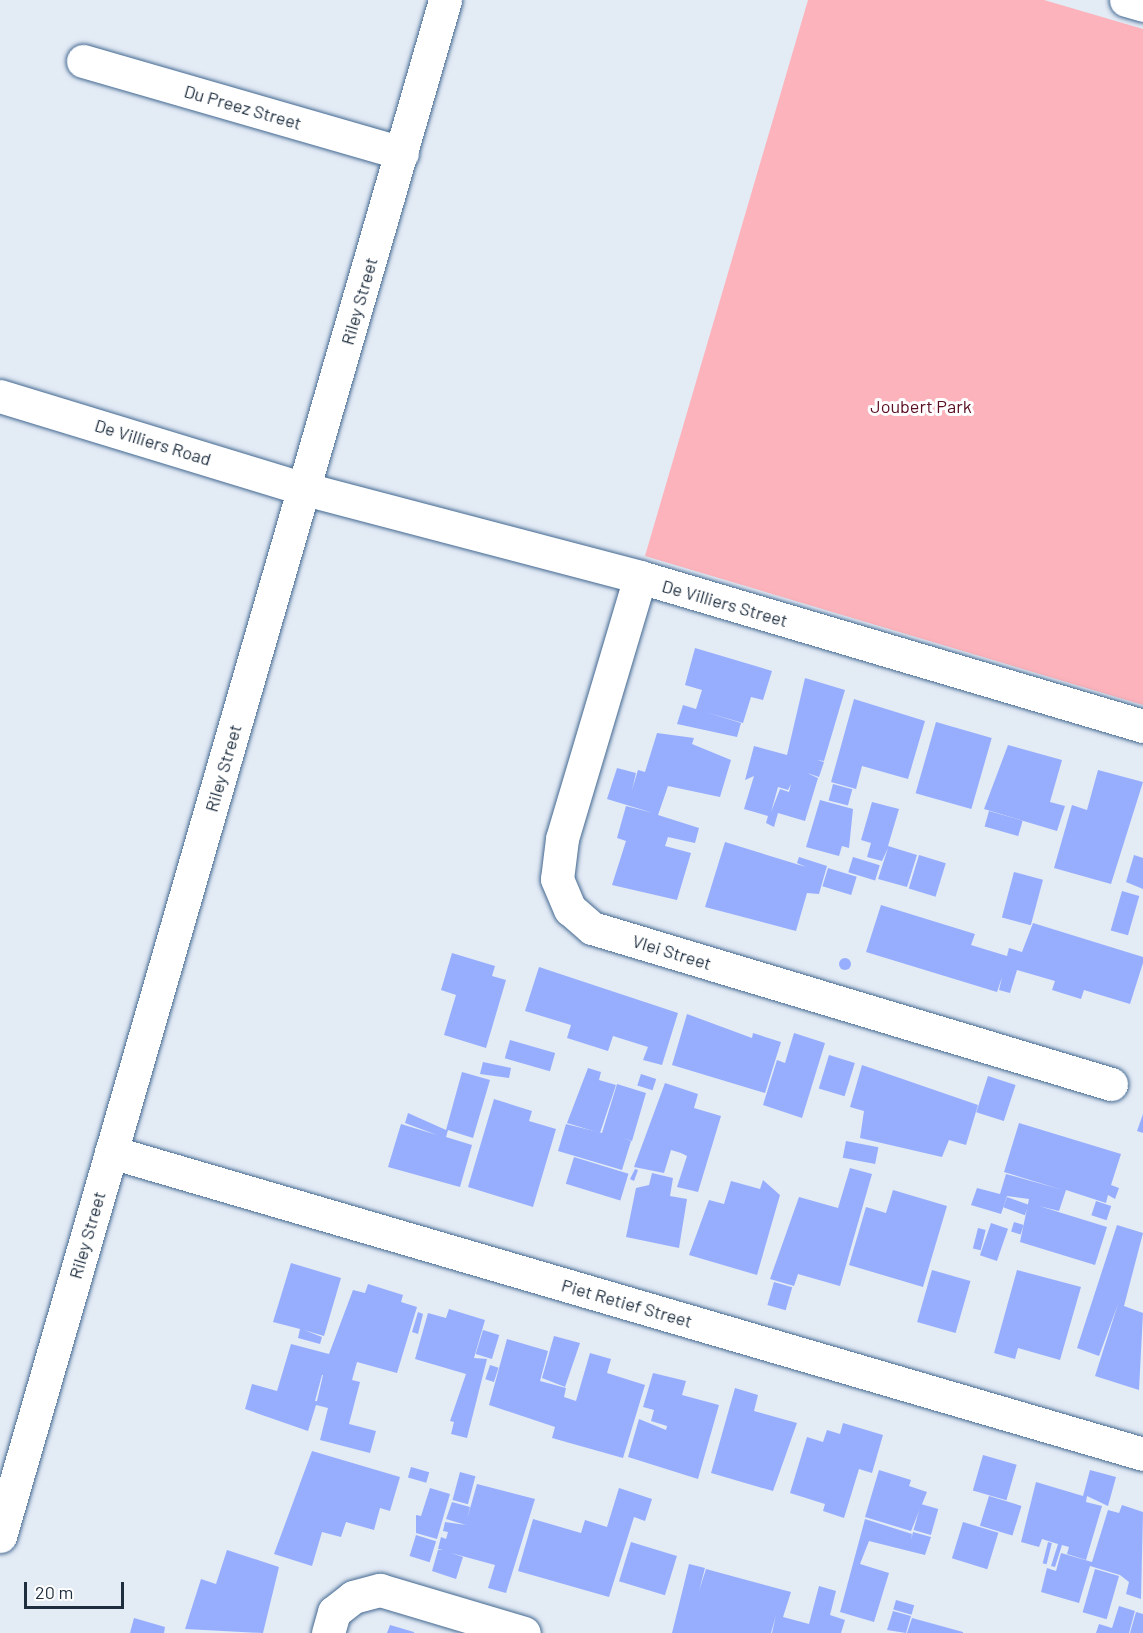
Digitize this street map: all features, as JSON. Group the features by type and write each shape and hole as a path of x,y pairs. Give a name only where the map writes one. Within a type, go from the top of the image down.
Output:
{"street":[{"name":"Riley Street","path":"0,1536 445,0"},
{"path":"1126,0 1143,5"},
{"name":"Du Preez Street","path":"83,61 402,153"},
{"name":"De Villiers Road","path":"0,396 305,489"},
{"name":"De Villiers Street","path":"305,489 640,578 1143,726"},
{"name":"Vlei Street","path":"640,578 562,839 557,879 570,909 592,928 1111,1084"},
{"name":"Piet Retief Street","path":"111,1152 1143,1454"},
{"path":"328,1633 334,1612 352,1598 380,1590 524,1633"}],"green space":[{"name":"Joubert Park","path":"808,0 1044,0 1143,29 1143,705 645,556"}],"building":[{"path":"695,648 772,671 763,700 751,697 743,723 705,712 741,723 737,737 677,724 683,705 696,709 702,690 685,685"},
{"path":"805,678 845,690 824,761 817,760 824,762 819,777 807,773 818,778 805,821 778,813 774,827 766,823 768,816 744,809 754,776 745,780 754,746 787,755","holes":["791,784 789,792 780,789 771,812 778,787 788,790"]},
{"path":"854,699 925,721 908,779 862,766 856,789 831,782"},
{"path":"936,722 992,738 971,809 916,793"},
{"path":"657,733 694,738 692,744 731,760 720,797 668,786 658,815 699,828 695,843 668,837 665,846 691,853 677,900 612,885 626,841 617,838 626,806 653,813 607,799 617,768 636,773 632,790 638,770 645,772"},
{"path":"1008,745 1062,760 1050,802 1065,806 1057,831 984,809"},
{"path":"1098,770 1143,782 1111,884 1054,868 1072,805 1087,810"},
{"path":"833,784 852,789 848,806 829,800"},
{"path":"820,800 853,809 849,848 842,846 839,856 806,847"},
{"path":"872,802 899,809 888,846 917,855 907,887 878,879 888,848 882,861 867,857 871,843 861,840"},
{"path":"989,811 1023,821 1018,836 985,826"},
{"path":"725,842 806,867 797,863 799,857 827,866 819,894 807,893 796,931 705,907"},
{"path":"919,855 946,863 936,897 909,888"},
{"path":"1134,855 1143,858 1143,889 1126,882"},
{"path":"853,857 880,865 875,880 848,872"},
{"path":"828,868 857,877 851,895 822,886"},
{"path":"1014,872 1043,880 1031,925 1002,917"},
{"path":"1122,891 1139,896 1128,935 1111,930"},
{"path":"881,905 975,934 971,945 1007,956 1009,948 1022,952 1033,923 1143,957 1143,963 1130,1004 1084,990 1081,999 1052,990 1055,981 1017,970 1010,993 999,990 1002,977 997,992 866,952"},
{"path":"452,953 495,966 492,976 506,980 486,1048 444,1035 456,995 441,990"},
{"path":"847,958 851,964 847,970 843,970 839,962"},
{"path":"539,967 678,1013 662,1065 643,1060 648,1047 613,1036 608,1051 567,1038 571,1025 525,1011"},
{"path":"687,1014 752,1038 753,1033 781,1042 765,1093 672,1065"},
{"path":"794,1033 825,1043 802,1118 763,1105 777,1060 785,1063"},
{"path":"510,1040 555,1053 550,1071 505,1058"},
{"path":"829,1055 855,1063 845,1096 819,1088"},
{"path":"483,1062 511,1068 509,1078 480,1074"},
{"path":"862,1065 978,1105 966,1145 949,1140 942,1157 860,1138 864,1111 850,1107"},
{"path":"588,1068 601,1072 599,1080 616,1085 600,1133 567,1123"},
{"path":"462,1072 490,1080 473,1138 448,1130 446,1137 472,1145 460,1187 388,1167 401,1124 437,1135 405,1123 408,1113 446,1130"},
{"path":"641,1074 656,1079 653,1090 637,1085"},
{"path":"988,1076 1016,1085 1004,1121 976,1112"},
{"path":"665,1083 698,1094 694,1108 721,1116 698,1192 677,1187 687,1156 681,1153 671,1150 664,1173 634,1167"},
{"path":"617,1084 646,1093 632,1141 623,1138 631,1141 622,1170 558,1151 566,1124 602,1133"},
{"path":"494,1099 532,1111 529,1121 556,1129 533,1207 468,1187"},
{"path":"1143,1114 1143,1133 1137,1131"},
{"path":"1019,1123 1121,1154 1111,1185 1119,1188 1115,1199 1108,1195 1106,1203 1066,1190 1059,1211 1039,1206 1107,1227 1095,1265 1020,1242 1029,1199 1007,1196 1001,1214 971,1205 977,1188 1000,1194 1006,1174 1063,1190 1004,1172"},
{"path":"846,1141 878,1147 875,1164 843,1158"},
{"path":"574,1157 629,1174 620,1200 566,1184"},
{"path":"850,1168 872,1174 840,1286 798,1274 794,1286 770,1279 799,1197 838,1208"},
{"path":"635,1169 638,1170 634,1181 630,1179"},
{"path":"652,1173 673,1178 670,1196 687,1199 679,1248 626,1237 636,1188 649,1185"},
{"path":"763,1180 780,1195 757,1275 689,1255 709,1200 724,1204 731,1181 760,1189"},
{"path":"893,1190 947,1206 923,1287 849,1265 866,1207 886,1213"},
{"path":"1007,1197 1029,1205 1025,1215 1003,1207"},
{"path":"1096,1201 1111,1206 1107,1220 1091,1215"},
{"path":"1014,1222 1024,1225 1021,1234 1011,1232"},
{"path":"991,1223 1008,1229 997,1261 980,1255"},
{"path":"1117,1225 1143,1233 1124,1306 1143,1313 1139,1390 1095,1376 1118,1304 1099,1356 1077,1348"},
{"path":"978,1228 986,1230 981,1250 973,1248"},
{"path":"291,1263 341,1278 324,1336 304,1330 322,1337 320,1344 298,1338 300,1329 273,1322"},
{"path":"932,1270 970,1281 956,1333 917,1322"},
{"path":"1017,1270 1081,1287 1060,1360 1018,1348 1015,1359 994,1353"},
{"path":"774,1282 792,1287 786,1310 767,1305"},
{"path":"368,1284 403,1295 401,1302 417,1307 397,1373 357,1362 352,1380 360,1382 349,1424 376,1431 370,1453 320,1440 328,1408 316,1405 308,1431 245,1409 252,1384 277,1391 291,1344 329,1354 353,1290 365,1293","holes":["322,1375 317,1401 315,1401"]},
{"path":"449,1309 485,1320 474,1358 487,1359 467,1438 451,1434 454,1422 450,1421 466,1374 415,1359 428,1313 446,1318"},
{"path":"418,1312 423,1314 418,1334 412,1332"},
{"path":"483,1330 499,1335 492,1359 476,1354"},
{"path":"554,1336 580,1343 565,1387 542,1378"},
{"path":"507,1339 548,1351 540,1381 566,1388 564,1397 576,1401 590,1353 611,1359 607,1373 645,1385 623,1458 552,1438 555,1427 489,1405"},
{"path":"490,1365 499,1368 494,1382 485,1379"},
{"path":"653,1373 686,1381 682,1395 719,1405 698,1479 628,1457 639,1419 666,1430 667,1426 651,1421 654,1410 643,1407"},
{"path":"735,1388 758,1395 754,1411 797,1423 773,1491 711,1473"},
{"path":"843,1423 883,1435 872,1473 859,1469 844,1518 823,1511 825,1504 790,1493 807,1437 823,1442 827,1430 840,1434"},
{"path":"312,1451 400,1477 390,1511 380,1508 374,1530 346,1522 341,1537 322,1532 312,1566 274,1554"},
{"path":"983,1455 1017,1465 1006,1500 973,1491"},
{"path":"411,1467 429,1472 426,1483 408,1478"},
{"path":"879,1470 911,1480 909,1486 927,1492 911,1531 865,1517"},
{"path":"1090,1470 1116,1477 1108,1506 1087,1496 1086,1502 1102,1506 1086,1560 1067,1554 1069,1547 1062,1545 1055,1567 1051,1566 1058,1544 1042,1539 1039,1547 1021,1542 1036,1482 1083,1496"},
{"path":"460,1472 475,1476 468,1504 452,1500"},
{"path":"477,1484 535,1499 506,1593 488,1588 495,1565 451,1553 463,1557 456,1579 432,1571 438,1550 443,1550 438,1549 441,1537 446,1539 448,1532 443,1531 445,1522 466,1525 446,1519 452,1502 470,1507 467,1519"},
{"path":"430,1488 450,1494 437,1539 416,1533 416,1515 421,1516"},
{"path":"619,1488 652,1499 645,1521 634,1517 609,1597 518,1571 533,1519 581,1533 585,1520 607,1527"},
{"path":"989,1496 1022,1506 1012,1536 980,1526"},
{"path":"921,1504 938,1509 931,1535 914,1530"},
{"path":"1122,1505 1143,1512 1141,1599 1126,1594 1129,1582 1120,1575 1090,1566 1079,1603 1041,1592 1047,1568 1056,1571 1061,1553 1092,1562 1108,1510 1119,1513"},
{"path":"865,1519 912,1534 911,1540 913,1532 931,1537 925,1555 869,1541 860,1564 889,1573 874,1622 840,1612"},
{"path":"963,1522 998,1533 987,1569 952,1558"},
{"path":"416,1535 436,1541 430,1562 410,1556"},
{"path":"631,1542 677,1556 665,1595 619,1581"},
{"path":"1048,1542 1052,1543 1047,1564 1043,1563"},
{"path":"227,1550 279,1567 263,1633 185,1629 201,1579 216,1584"},
{"path":"689,1564 705,1568 699,1591 706,1569 791,1592 783,1617 809,1624 819,1586 836,1591 830,1615 845,1620 841,1633 772,1633 776,1615 771,1633 672,1633"},
{"path":"1095,1569 1119,1576 1107,1619 1083,1612"},
{"path":"896,1600 914,1605 912,1615 893,1610"},
{"path":"1119,1606 1135,1611 1129,1633 1096,1633 1099,1624 1112,1628"},
{"path":"893,1611 911,1616 906,1633 887,1630"},
{"path":"1136,1612 1143,1614 1143,1633 1130,1633"},
{"path":"134,1618 165,1627 164,1633 130,1633"},
{"path":"912,1618 963,1632 963,1633 907,1633"},
{"path":"390,1625 414,1632 414,1633 387,1633"}]}
